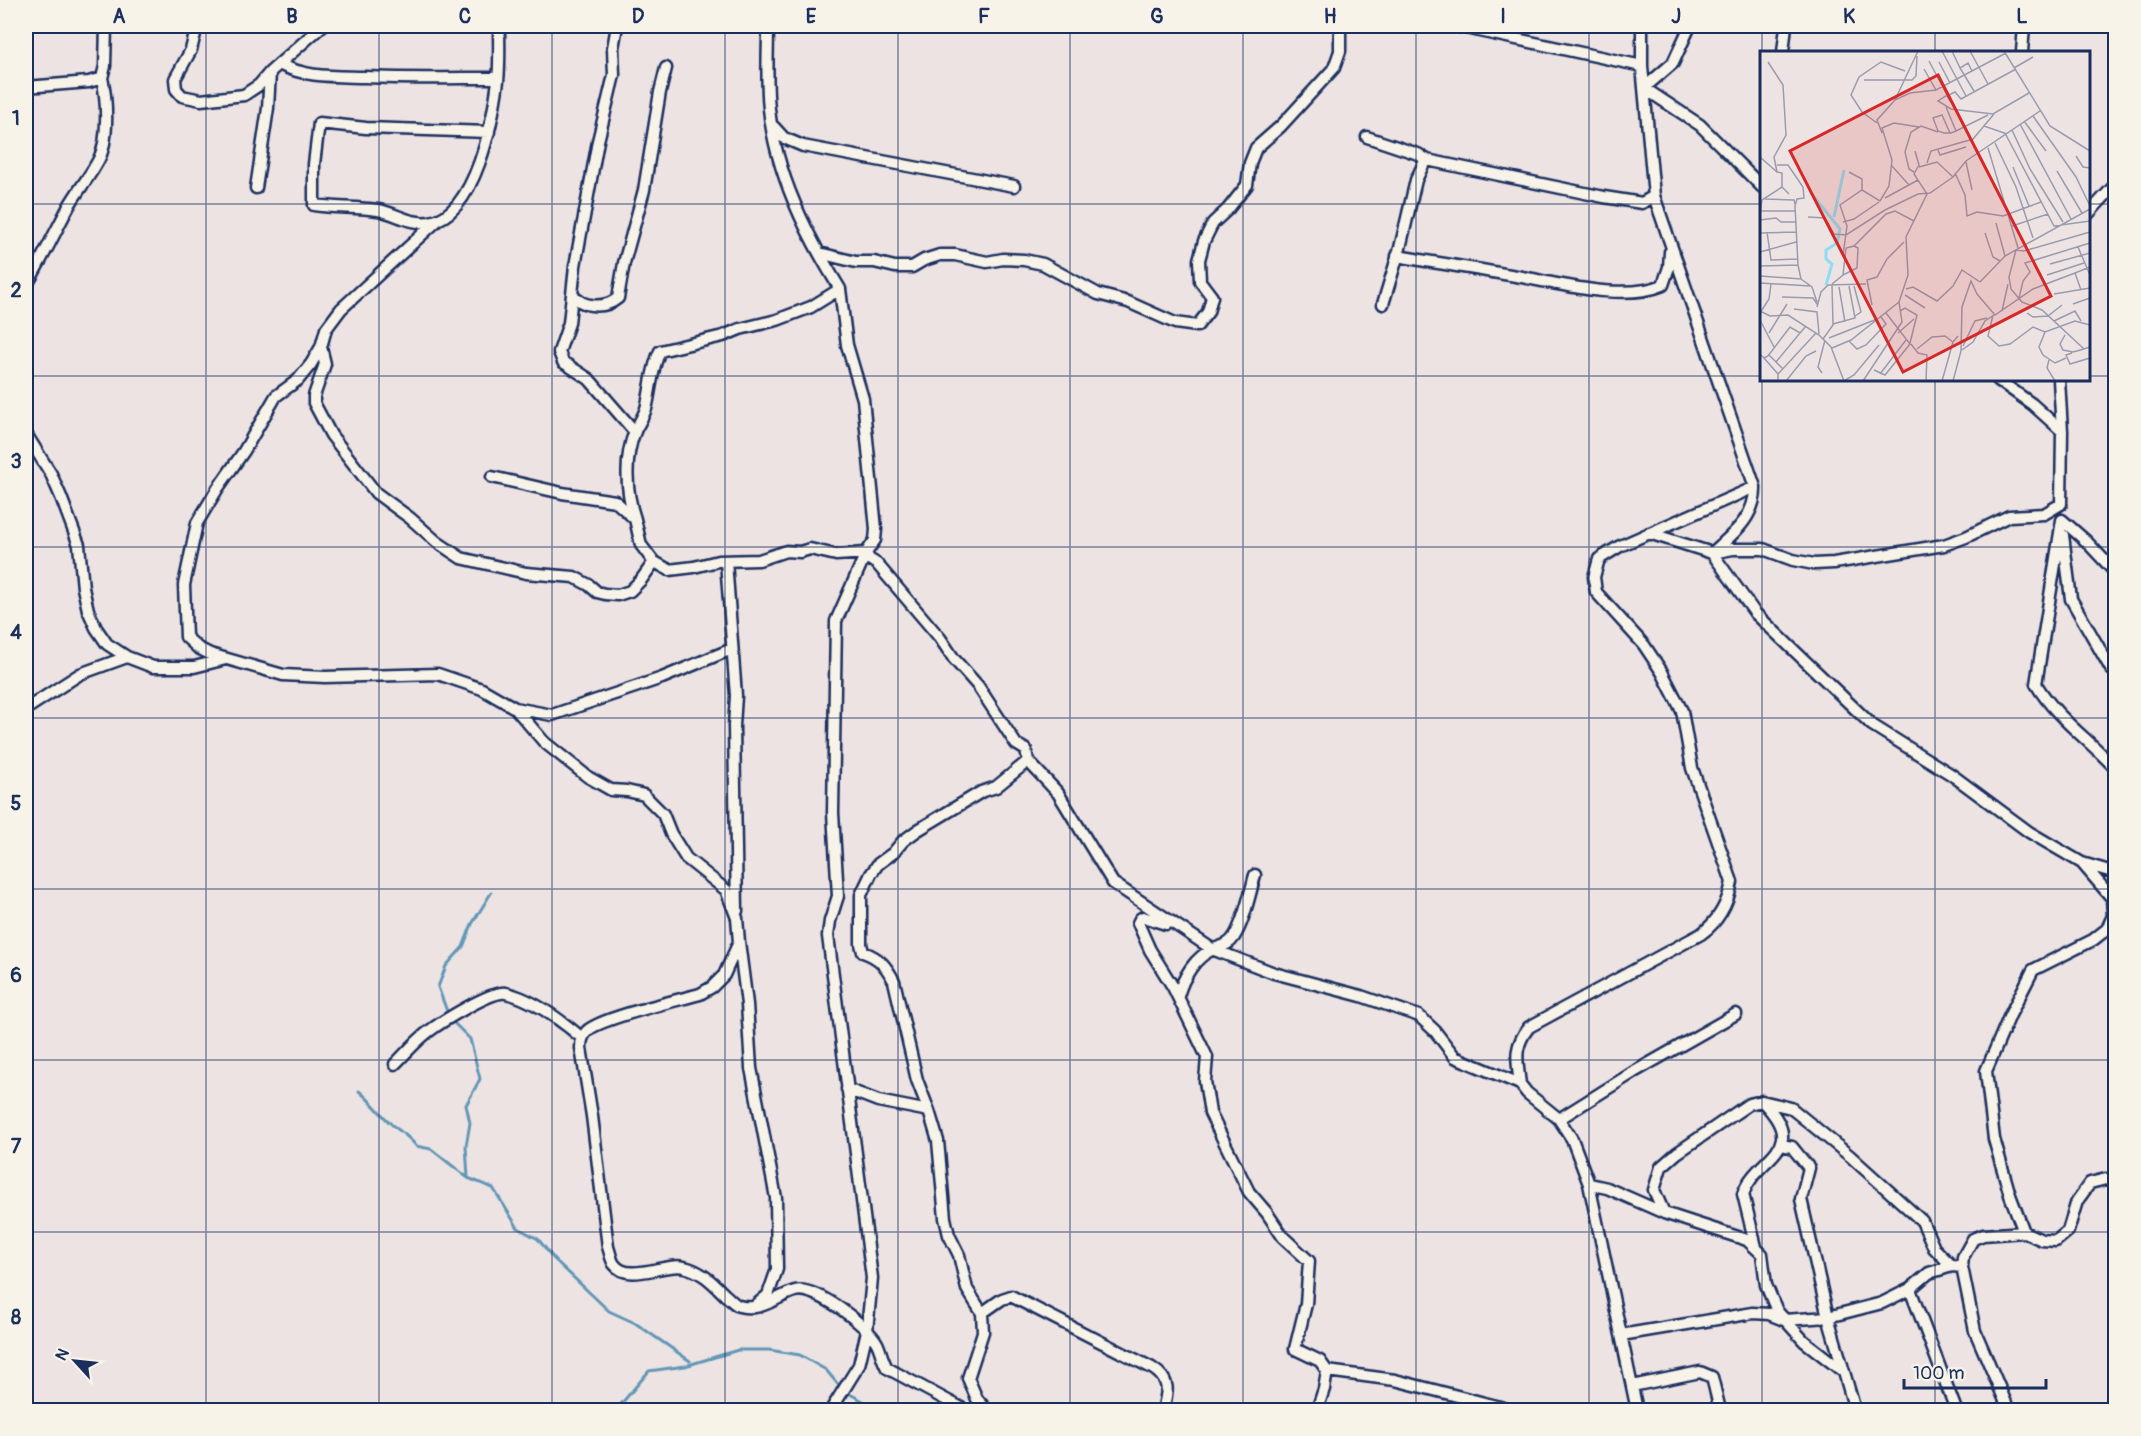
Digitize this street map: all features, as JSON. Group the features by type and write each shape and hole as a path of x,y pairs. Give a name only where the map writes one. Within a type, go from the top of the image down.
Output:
{"street":[{"path":"26,286 80,187 99,159 105,136 106,92 102,78 105,66 106,26"},
{"path":"197,26 191,50 176,80 176,89 183,96 201,100 244,95 259,85 270,72 322,26"},
{"path":"489,132 366,128 319,123 314,164 314,206 376,210 418,223 439,219 451,213 462,200 471,182 489,132 498,78 500,26"},
{"path":"617,26 613,48 614,75 598,141 572,283 569,323 559,352 563,362 589,379 635,432"},
{"path":"768,26 768,107 771,125 787,186 819,253 840,289 847,345 863,399 876,529 875,540 866,554 836,621 833,813 838,896 828,936 872,1278 867,1331 859,1365 831,1410"},
{"path":"819,253 856,262 874,262 895,267 912,267 940,255 955,255 987,261 1023,260 1043,264 1098,294 1128,302 1175,323 1197,326 1208,312 1212,297 1200,281 1199,260 1204,241 1213,224 1247,185 1250,163 1256,148 1281,126 1334,68 1340,51 1340,26"},
{"path":"1456,26 1642,66"},
{"path":"1642,26 1642,66 1654,196 1755,487 1755,498 1749,515 1731,537 1712,554"},
{"path":"1644,88 1672,63 1690,26"},
{"path":"1784,51 1786,26"},
{"path":"2022,51 2024,26"},
{"path":"279,64 290,70 315,76 498,78"},
{"path":"572,294 576,299 599,306 612,303 618,298 624,263 644,190 666,68"},
{"path":"256,188 268,108 270,72"},
{"path":"26,87 89,82 102,78"},
{"path":"1644,88 1700,125 1760,186"},
{"path":"771,125 784,138 803,146 1014,186"},
{"path":"1366,137 1418,154 1426,159 1604,197 1642,203 1654,196"},
{"path":"1383,304 1416,180 1426,159"},
{"path":"2090,212 2115,184"},
{"path":"439,219 341,309 330,322 321,347 311,364 298,380 276,396 244,451 218,488 197,523 184,585 186,638 210,654 283,675 338,677 438,674 482,689 515,708 552,715 662,678 732,649"},
{"path":"1397,256 1579,287 1617,291 1650,290 1663,285 1669,267 1671,250"},
{"path":"840,289 810,307 777,320 660,351 656,359 646,409 635,432 628,472 631,506 641,545 654,562 669,570 726,561 759,560 786,551 800,552 810,549 836,555 866,554"},
{"path":"321,347 326,364 314,396 314,403 335,442 376,493 410,518 437,542 461,558 526,573 574,577 597,592 611,595 630,591 654,562"},
{"path":"1999,381 2032,404 2062,431"},
{"path":"2059,381 2062,431 2061,504 2072,599 2111,669 2115,672"},
{"path":"26,434 51,474 79,545 83,588 88,610 107,644 128,657 153,667 194,667 227,658"},
{"path":"492,477 562,493 615,501 635,519"},
{"path":"1637,1410 1589,1184 1572,1140 1559,1119 1527,1094 1520,1084 1516,1054 1521,1038 1529,1028 1708,929 1721,913 1729,896 1732,882 1692,768 1682,711 1662,672 1644,645 1596,592 1594,577 1599,559 1620,546 1755,487"},
{"path":"1649,533 1712,554 1733,549 1763,549 1793,560 1814,564 1834,563 1944,545 2009,516 2044,514 2061,504"},
{"path":"2062,520 2086,541 2115,573"},
{"path":"2062,520 2036,684 2046,701 2099,750 2115,769"},
{"path":"866,554 930,626 954,659 978,686 1016,744 1026,750 1028,761 1058,793 1113,883 1212,949 1274,973 1361,996 1419,1016 1455,1057 1520,1084"},
{"path":"1712,554 1755,614 1872,725 1952,775 2029,832 2082,863 2115,873"},
{"path":"726,561 736,696 734,726 737,918 747,1004 751,1068 761,1128 771,1166 777,1209 777,1269 768,1295 753,1308"},
{"path":"26,709 80,674 128,657"},
{"path":"515,708 544,742 588,777 610,790 644,795 663,814 671,834 686,858 726,890 737,918"},
{"path":"987,1410 977,1400 968,1378 983,1332 982,1314 967,1289 959,1255 949,1235 945,1218 938,1141 917,1080 894,981 888,969 877,957 863,952 861,894 878,864 893,853 903,841 969,799 996,787 1028,761"},
{"path":"2024,1232 2010,1195 1994,1138 1986,1071 2010,1015 2033,970 2093,940 2111,927 2114,916 2112,898 2082,863"},
{"path":"1178,996 1182,981 1194,964 1212,949 1222,947 1233,938 1248,901 1255,875"},
{"path":"1178,928 1143,917 1138,923 1150,950 1178,996 1206,1057 1205,1081 1210,1113 1249,1192 1268,1213 1283,1237 1309,1261 1306,1304 1295,1349 1320,1361 1327,1371 1395,1380 1504,1408"},
{"path":"740,942 724,975 712,987 700,994 605,1022 589,1029 582,1038 581,1048 608,1247 615,1265 624,1271 639,1272 681,1266 695,1270 708,1278 737,1305 753,1308 805,1289 834,1305 867,1331 877,1343 882,1361 887,1368 964,1410"},
{"path":"395,1064 430,1030 491,994 505,992 558,1019 582,1038"},
{"path":"1559,1119 1634,1072 1736,1014"},
{"path":"847,1089 878,1101 929,1111"},
{"path":"1756,1246 1743,1194 1756,1171 1775,1155 1781,1145 1781,1129 1772,1111 1762,1101"},
{"path":"1664,1213 1654,1190 1661,1167 1677,1153 1749,1104 1762,1101 1791,1108 1850,1156 1922,1221 1934,1248 1957,1266 1975,1331 2009,1410"},
{"path":"1781,1145 1792,1146 1809,1167 1801,1199 1828,1317 1855,1410"},
{"path":"1621,1335 1753,1313 1769,1314 1784,1320 1828,1317 1882,1303 1910,1288 1929,1273 1957,1266 1973,1239 1983,1235 2024,1232 2042,1240 2056,1240 2068,1231 2077,1201 2090,1183 2106,1179 2115,1181"},
{"path":"1589,1184 1607,1188 1664,1213 1747,1240 1756,1246 1762,1254 1766,1285 1777,1311 1804,1341 1844,1372"},
{"path":"1910,1288 1956,1410"},
{"path":"982,1314 1002,1299 1011,1296 1152,1368 1162,1374 1167,1383 1163,1410"},
{"path":"1317,1410 1327,1371"},
{"path":"1632,1386 1700,1372 1712,1377 1720,1410"}],"waterway":[{"path":"448,1014 438,987 446,966 463,947 472,924 491,893"},
{"path":"451,1020 470,1039 480,1079 466,1105 470,1123 466,1146 468,1178"},
{"path":"359,1091 416,1146 431,1149 468,1178 493,1188 518,1228 538,1239 554,1259 609,1311 635,1323 690,1361"},
{"path":"616,1410 649,1371 685,1366 738,1350 769,1350 800,1355 826,1370 841,1388"},
{"path":"846,1392 876,1410"}]}
